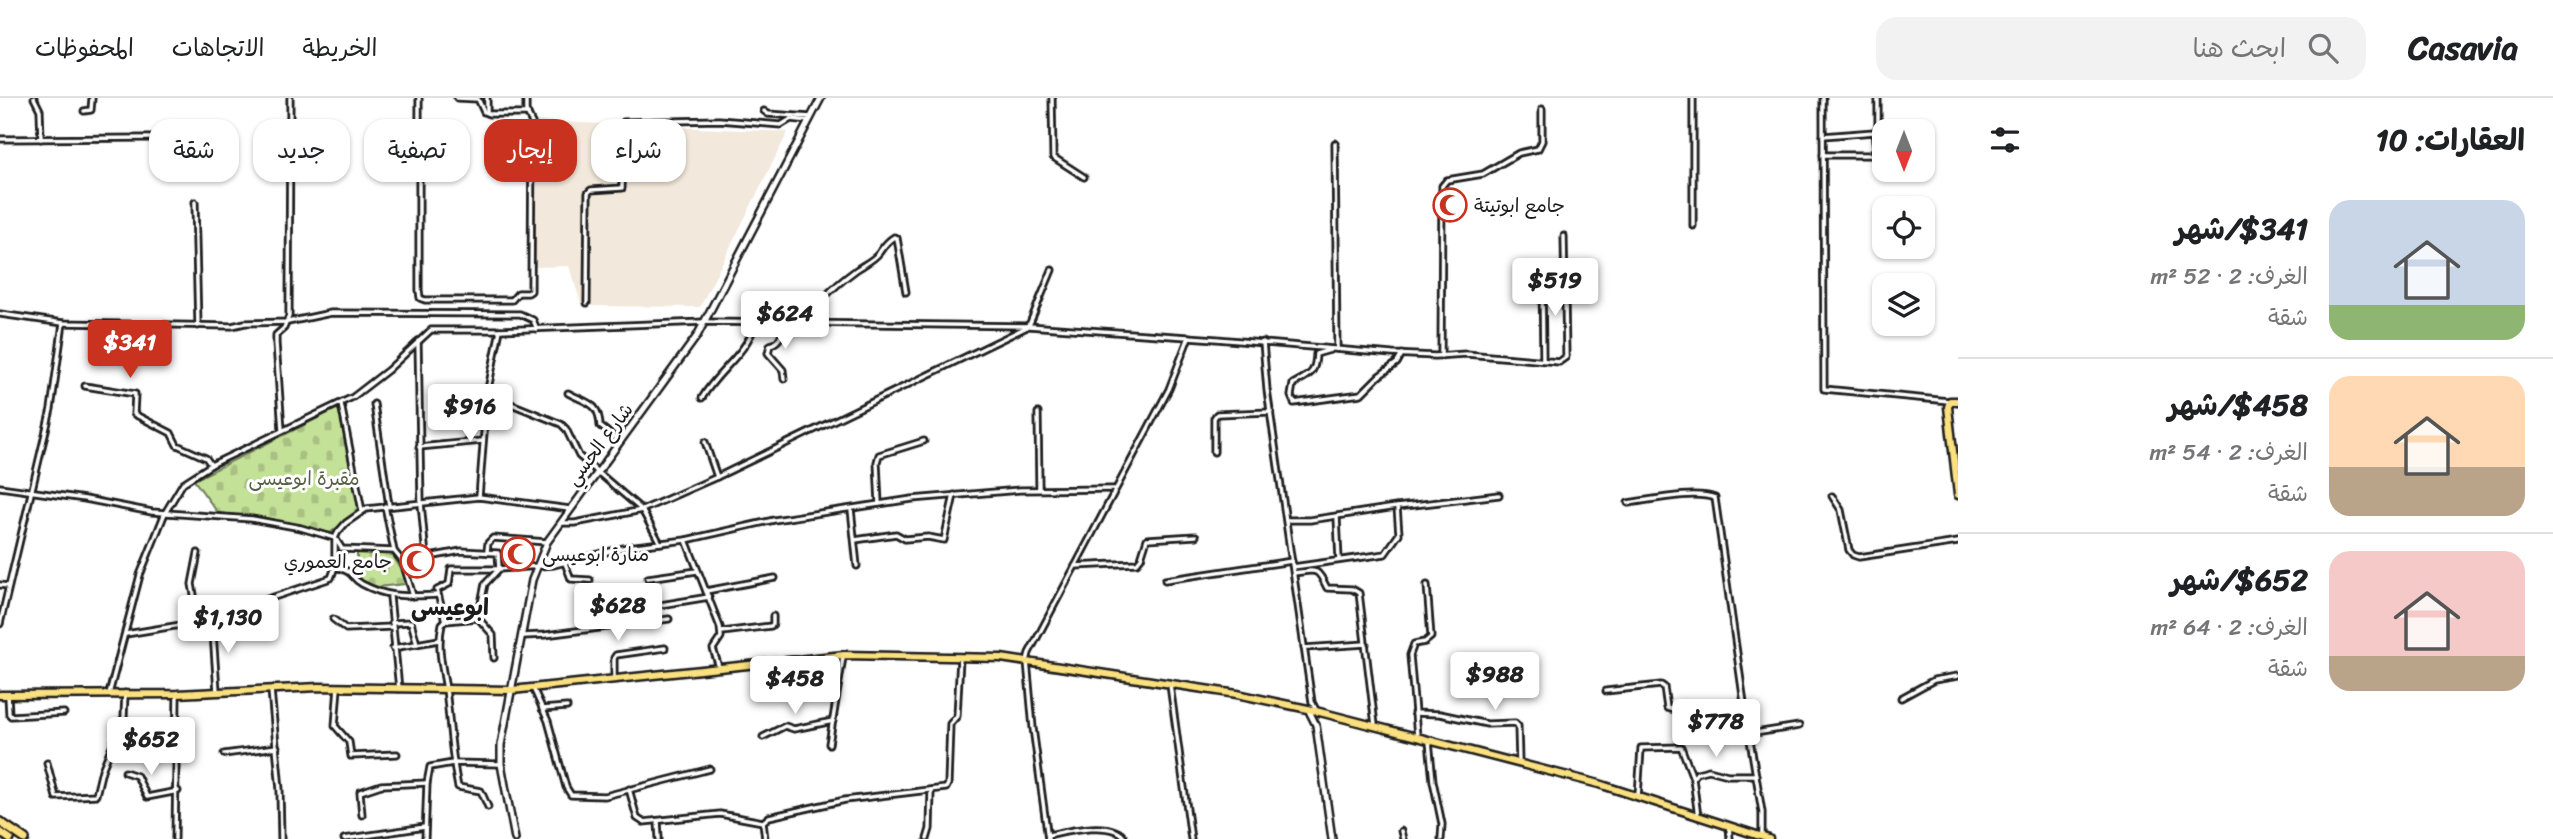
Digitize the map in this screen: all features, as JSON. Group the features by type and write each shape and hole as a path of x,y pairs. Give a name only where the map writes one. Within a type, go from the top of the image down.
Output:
{"highway":[{"path":"0,822 25,839"},
{"path":"0,832 10,839"}],"main road":[{"path":"1958,401 1949,402 1950,435 1958,495"},
{"path":"4,695 177,694 338,687 512,690 614,677 844,655 990,657 1170,683 1308,709 1638,796 1766,838"}],"street":[{"path":"34,98 40,110 41,139"},
{"path":"84,111 91,110 92,98"},
{"path":"282,430 276,335 288,322 290,303 290,98"},
{"path":"419,98 418,290 423,300 512,300 518,293 531,291 532,123 527,114 526,98"},
{"path":"457,98 480,100 487,114 527,114"},
{"path":"487,98 487,114"},
{"name":"شارع الحسي","path":"515,839 501,764 501,745 536,566 560,523 695,339 821,98"},
{"path":"1052,98 1053,157 1084,177"},
{"path":"1693,98 1693,226"},
{"path":"1823,98 1824,389 1949,402"},
{"path":"1878,98 1878,119"},
{"path":"1441,356 1441,186 1447,180 1483,174 1519,152 1538,149 1542,141 1542,109"},
{"path":"764,111 768,114 810,119"},
{"path":"587,303 589,193 591,190 622,188 624,122 719,120 781,125 791,119 810,119"},
{"path":"1823,136 1872,132"},
{"path":"0,139 149,138"},
{"path":"1334,349 1335,143"},
{"path":"1823,155 1872,154"},
{"path":"195,202 198,326"},
{"path":"109,694 140,575 165,513 183,482 282,430 341,404 388,370 431,330 756,321 1028,326 1402,354 1466,354 1559,362 1566,357 1564,236"},
{"path":"806,323 814,307 850,274 879,253 884,244 894,237 897,238 906,292"},
{"path":"560,523 575,523 642,510 717,477 1028,326 1052,270"},
{"path":"1542,276 1543,360"},
{"path":"0,314 64,323 232,326 288,322 331,313 508,314 525,315 535,323 537,329"},
{"path":"702,398 709,386 746,347 756,321"},
{"path":"783,322 783,332 775,344 770,345 768,352 783,370 783,379"},
{"path":"0,624 51,409 64,323"},
{"path":"479,498 487,394 500,330"},
{"path":"1125,839 1120,833 1086,827 1048,837 1027,661 1042,625 1169,389 1189,337"},
{"path":"418,341 419,447 426,557"},
{"path":"1263,342 1312,702 1318,712"},
{"path":"1334,349 1316,354 1312,373 1293,384 1291,396 1294,403 1361,394 1379,376 1398,363 1402,354"},
{"path":"85,386 135,394 134,414 172,433 177,445 206,458 212,465"},
{"path":"568,393 597,408 600,426 620,442"},
{"path":"487,394 561,424 579,456 642,510 660,543"},
{"path":"341,404 362,511"},
{"path":"374,404 394,551 404,562 414,596"},
{"path":"1214,452 1214,418 1217,414 1271,412"},
{"path":"1038,413 1039,489"},
{"path":"419,447 482,441"},
{"path":"880,504 877,462 879,455 924,441"},
{"path":"705,442 717,477"},
{"path":"0,487 165,513 252,519 301,528 335,538 342,549 394,551"},
{"path":"488,807 483,792 458,787 453,763 439,656 439,640 445,621 438,594 438,588 449,584 451,569 499,569 565,563 627,547 686,540 774,520 954,495 1039,489 1114,489"},
{"path":"855,540 896,534 905,539 928,537 944,540 954,495"},
{"path":"1287,520 1337,517 1499,495"},
{"path":"1832,496 1841,510 1853,555 1869,556 1958,542"},
{"path":"1628,503 1675,497 1715,498 1766,838"},
{"path":"126,634 199,622 331,578 335,568 335,538 346,523 362,511 387,506 479,498 570,509"},
{"path":"1293,567 1388,553 1399,534 1397,507"},
{"path":"851,509 857,566"},
{"path":"1337,517 1339,560"},
{"path":"1075,566 1137,563 1147,539 1196,536"},
{"path":"487,551 488,542 494,538 547,542"},
{"path":"686,540 722,632 713,649 719,667"},
{"path":"404,562 461,551 487,551 499,555 499,569 485,584 478,618"},
{"path":"198,553 192,584 199,622"},
{"path":"1165,580 1292,561"},
{"path":"565,563 570,579 590,580"},
{"path":"335,568 351,572 362,584 390,597 438,594"},
{"path":"1294,573 1316,570 1321,573 1327,588 1357,591 1376,727"},
{"path":"649,578 698,571"},
{"path":"706,591 775,578"},
{"path":"0,585 8,586"},
{"path":"1417,738 1410,655 1414,644 1431,638 1427,585"},
{"path":"390,597 399,689"},
{"path":"648,607 709,597"},
{"path":"722,632 771,626 773,617"},
{"path":"212,618 217,693"},
{"path":"445,621 478,618"},
{"path":"478,618 493,635 494,658"},
{"path":"523,635 545,635 669,618"},
{"path":"333,620 346,629 411,622 417,644"},
{"path":"393,648 439,640"},
{"path":"1304,648 1366,644"},
{"path":"614,677 614,659 617,655 665,648"},
{"path":"829,744 844,655"},
{"path":"765,839 764,822 769,817 831,803 944,789 948,784 950,724 957,716 960,658"},
{"path":"1901,698 1934,680 1958,676"},
{"path":"1170,683 1191,839"},
{"path":"1606,691 1661,685 1664,687 1666,706 1670,709 1713,714 1745,710"},
{"path":"338,687 335,726 349,742 351,756 397,754"},
{"path":"533,688 569,794 605,796 710,769"},
{"path":"271,690 277,747 281,839"},
{"path":"47,763 57,797 96,795 102,770 123,720 125,693"},
{"path":"175,839 178,790 177,694"},
{"path":"4,695 11,716 64,713"},
{"path":"542,709 567,707"},
{"path":"1308,709 1316,725 1332,839"},
{"path":"1415,713 1440,714 1487,724 1515,723 1518,726 1519,764"},
{"path":"1316,725 1320,719 1330,715"},
{"path":"763,737 785,726 794,729 833,721"},
{"path":"1749,734 1799,726"},
{"path":"1429,741 1441,839"},
{"path":"224,754 277,747"},
{"path":"1638,796 1641,748 1681,747 1693,778 1698,817"},
{"path":"425,839 430,767 453,763 501,764"},
{"path":"1693,778 1704,770 1728,775 1756,775"},
{"path":"125,772 137,776 147,797 178,790"},
{"path":"362,815 360,792 381,785 427,783"},
{"path":"629,789 637,818 643,822 720,814 764,822"},
{"path":"927,839 930,829 931,790"},
{"path":"657,821 659,839"},
{"path":"344,839 425,827"},
{"path":"1729,827 1730,839"},
{"path":"1401,831 1403,839"}],"shaded area":[{"path":"577,123 591,123 591,182 686,182 686,128 788,132 700,307 582,306 569,266 530,267 532,182 577,182"}],"green space":[{"name":"مقبرة ابوعيسى","path":"336,409 339,411 359,507 358,511 330,533 281,521 218,513 194,480"},
{"path":"357,552 392,554 404,574 405,584 377,587 361,581 357,574"}],"place":[{"name":"جامع ابوتيتة","path":"1450,205"},
{"name":"منارة ابوعيسى","path":"518,554"},
{"name":"جامع العموري","path":"417,561"}],"district":[{"name":"ابوعيسى","path":"450,607"}]}
